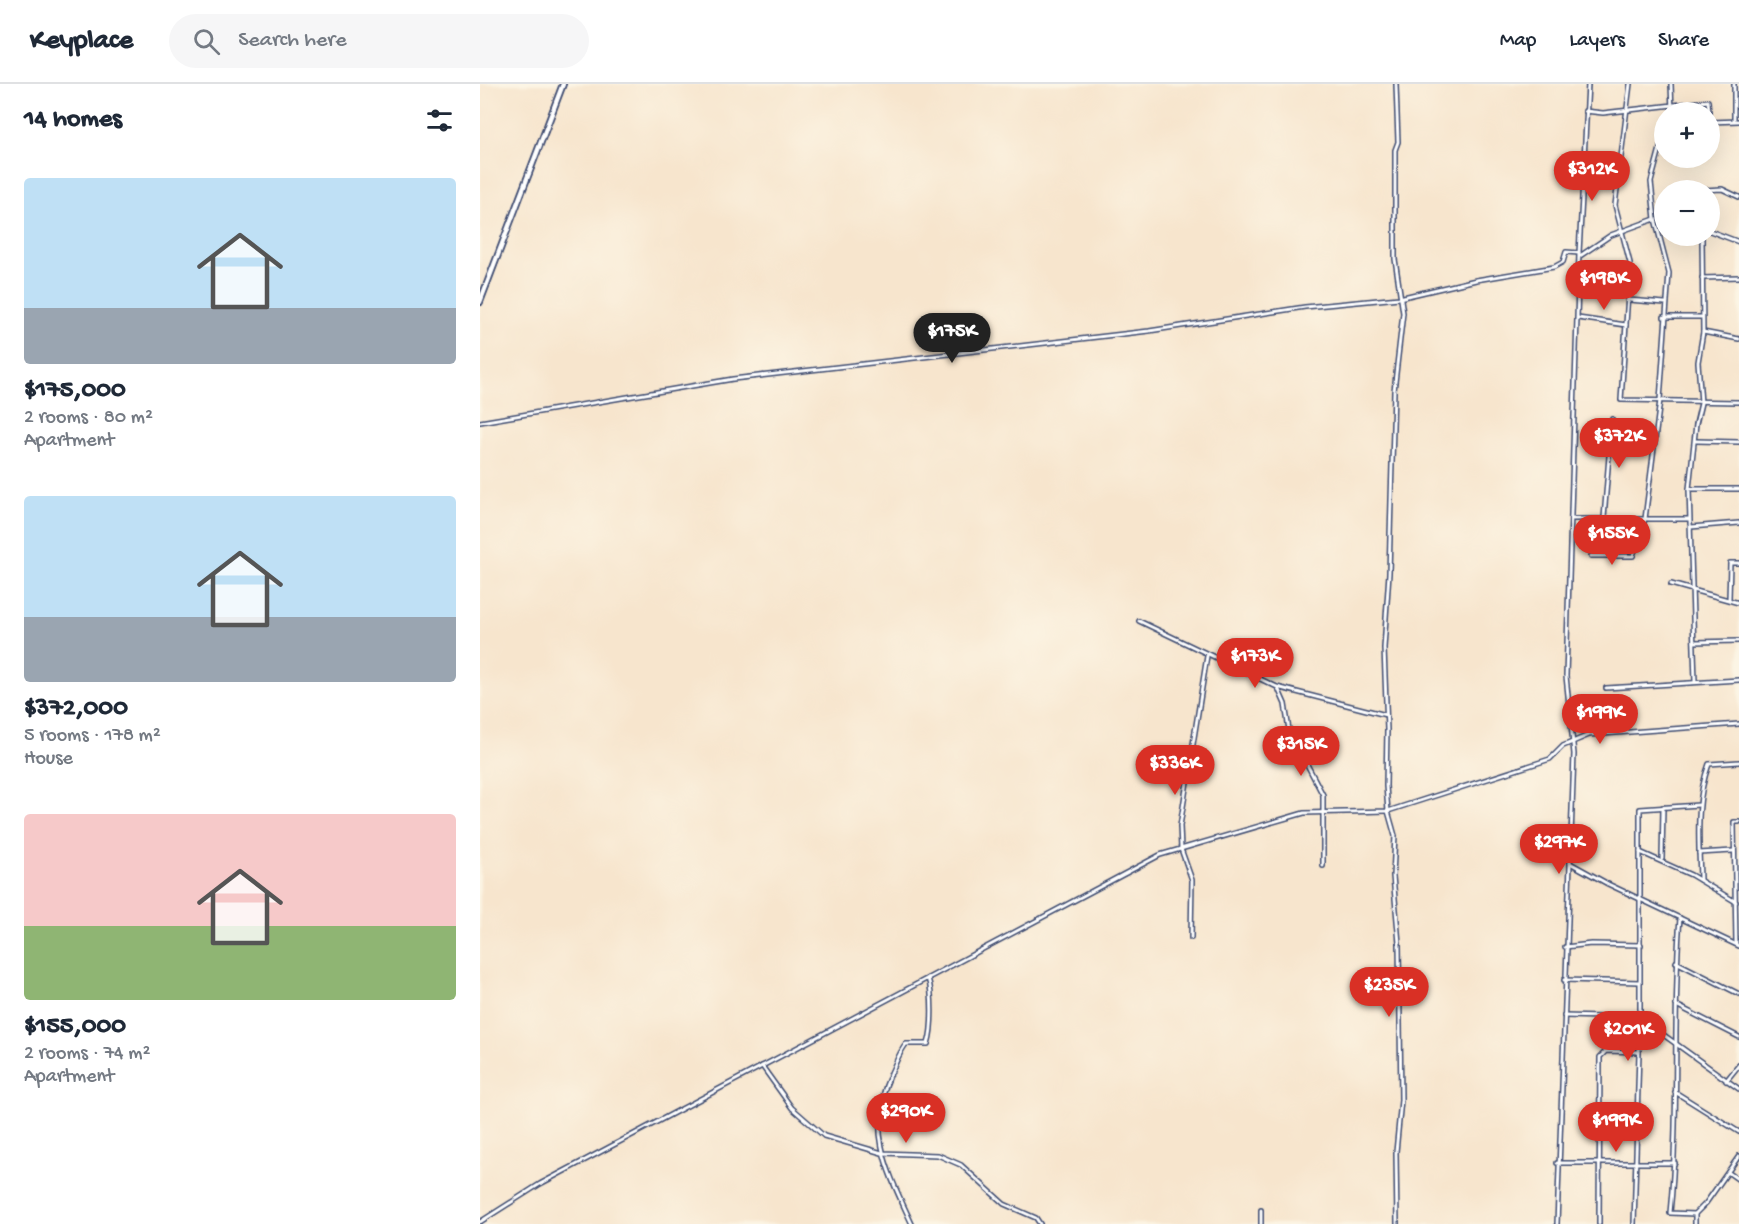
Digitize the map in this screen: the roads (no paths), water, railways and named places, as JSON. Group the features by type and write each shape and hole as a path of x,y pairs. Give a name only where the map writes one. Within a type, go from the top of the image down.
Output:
{"street":[{"path":"480,303 563,84"},
{"path":"1396,84 1398,142 1395,150 1395,259 1402,313 1394,391 1389,573 1384,648 1388,811 1395,836 1393,876 1399,936 1401,1100 1396,1152 1397,1224"},
{"path":"1557,1224 1557,1162 1562,1106 1565,947 1573,745 1566,676 1585,111 1588,84"},
{"path":"1630,84 1615,205 1630,263 1621,400 1739,402"},
{"path":"1670,102 1671,84"},
{"path":"1734,84 1734,120"},
{"path":"1585,111 1603,113 1654,106"},
{"path":"1720,121 1739,121"},
{"path":"1654,210 1651,182 1655,168"},
{"path":"1720,189 1739,197"},
{"path":"480,422 733,379 1149,331 1305,307 1399,298 1476,280 1554,267 1563,262 1566,252 1580,255 1611,235 1654,219"},
{"path":"1720,235 1739,242"},
{"path":"1591,556 1633,556 1645,519 1660,400 1664,317 1669,273 1662,246"},
{"path":"1695,682 1689,489 1701,403 1698,362 1703,332 1701,246"},
{"path":"1702,278 1739,277"},
{"path":"1629,300 1665,303"},
{"path":"1664,317 1701,317"},
{"path":"1578,318 1626,325"},
{"path":"1703,332 1739,339"},
{"path":"1604,518 1612,419"},
{"path":"1695,441 1739,442"},
{"path":"1689,489 1739,489"},
{"path":"1571,519 1690,519"},
{"path":"1690,527 1739,523"},
{"path":"1729,599 1730,562 1739,563"},
{"path":"1671,584 1739,603"},
{"path":"1139,621 1207,656 1277,687 1386,715"},
{"path":"1694,642 1739,641"},
{"path":"1191,938 1192,880 1181,849 1180,826 1207,656"},
{"path":"1606,688 1739,680"},
{"path":"1277,687 1285,704 1289,730 1323,795 1323,866"},
{"path":"480,1222 540,1184 1160,855 1305,813 1388,811 1550,759 1563,746 1573,745 1589,735 1739,724"},
{"path":"1700,880 1699,806 1709,764 1739,762"},
{"path":"1634,1224 1640,1018 1640,809 1699,806"},
{"path":"1662,859 1663,807"},
{"path":"1570,863 1737,945 1733,851 1734,822 1739,822"},
{"path":"1699,852 1733,851"},
{"path":"1640,852 1662,859 1736,902"},
{"path":"1680,918 1676,962 1675,1163 1670,1213 1695,1214"},
{"path":"1565,947 1591,944 1641,945"},
{"path":"1676,962 1739,994"},
{"path":"912,1224 887,1170 882,1153 879,1115 882,1093 900,1051 906,1044 928,1044 932,1032 931,987 928,978"},
{"path":"1564,980 1640,982"},
{"path":"1676,1005 1739,1036"},
{"path":"1564,1016 1640,1018 1739,1089"},
{"path":"1599,1224 1600,1057 1606,1051 1639,1052"},
{"path":"1726,1081 1739,1065"},
{"path":"762,1066 792,1108 813,1129 824,1136 882,1153 938,1155 961,1165 1004,1204 1036,1218 1040,1224"},
{"path":"1675,1092 1739,1132"},
{"path":"1695,1224 1695,1214 1729,1173 1739,1156"},
{"path":"1557,1162 1675,1163"},
{"path":"1729,1173 1739,1180"},
{"path":"1261,1210 1261,1224"}]}
